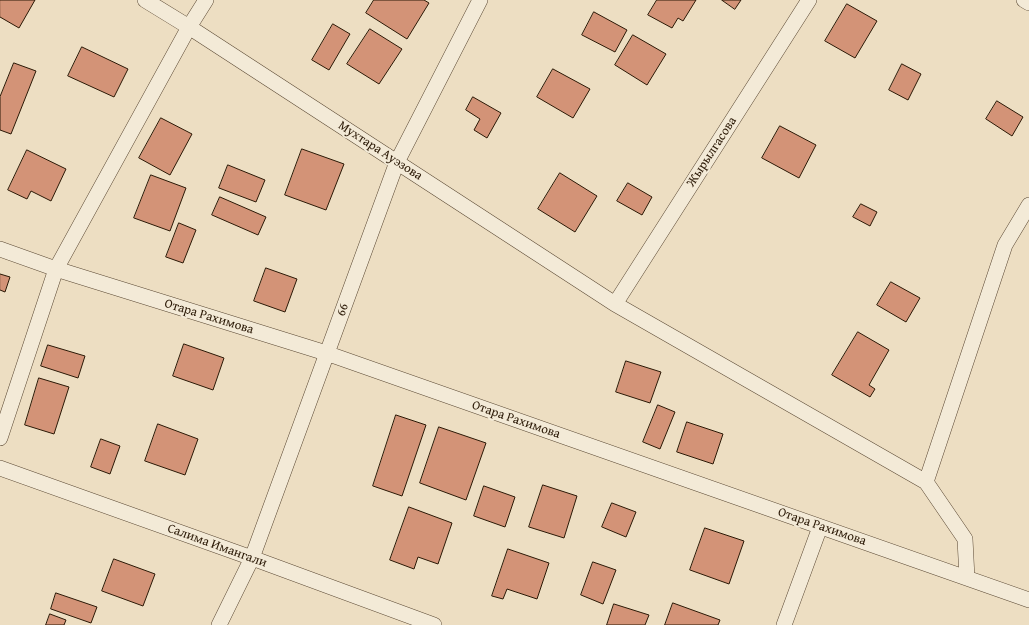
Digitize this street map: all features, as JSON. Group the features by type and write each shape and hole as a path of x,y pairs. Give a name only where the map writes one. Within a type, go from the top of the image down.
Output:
{"street":[{"name":"Мухтара Ауэзова","path":"145,0 189,27 615,304 926,482"},
{"path":"0,438 56,269 189,27 206,0"},
{"name":"66","path":"219,625 252,558 397,162 480,0"},
{"name":"Жырылгасова","path":"615,304 809,0"},
{"path":"1024,0 1029,3"},
{"path":"967,578 965,539 926,482 1005,245 1029,205"},
{"name":"Отара Рахимова","path":"0,249 56,269 326,353 1029,600"},
{"name":"Салима Имангали","path":"0,468 434,625"},
{"path":"784,625 820,526"}],"building":[{"path":"0,0 35,0 19,28 0,17"},
{"path":"374,0 424,0 429,3 407,39 366,13"},
{"path":"657,0 696,0 683,21 678,18 672,28 648,15"},
{"path":"722,0 741,0 735,9"},
{"path":"847,4 877,21 855,58 825,41"},
{"path":"594,12 627,30 615,52 582,35"},
{"path":"333,24 350,34 329,70 312,60"},
{"path":"370,29 402,49 379,84 347,64"},
{"path":"633,35 666,54 647,85 615,65"},
{"path":"82,47 128,69 114,97 68,76"},
{"path":"14,63 36,71 11,134 0,130 0,97"},
{"path":"902,64 921,74 908,100 889,90"},
{"path":"553,69 590,89 573,118 537,97"},
{"path":"473,97 501,113 487,138 474,130 480,119 466,110"},
{"path":"997,101 1023,117 1012,136 986,119"},
{"path":"161,118 192,134 170,175 139,158"},
{"path":"780,126 816,145 799,178 762,158"},
{"path":"302,149 344,164 326,210 285,195"},
{"path":"27,150 66,169 51,201 31,191 27,199 8,190"},
{"path":"228,165 265,180 256,202 219,188"},
{"path":"560,173 597,196 575,232 538,209"},
{"path":"151,175 186,188 170,231 134,218"},
{"path":"628,183 652,197 642,215 617,201"},
{"path":"220,197 266,217 258,235 212,215"},
{"path":"861,204 877,212 870,226 853,217"},
{"path":"179,223 196,230 183,263 166,257"},
{"path":"266,268 297,279 285,312 254,301"},
{"path":"0,274 10,277 5,292 0,290"},
{"path":"891,282 920,298 906,322 877,305"},
{"path":"858,332 889,350 869,385 875,389 870,397 832,375"},
{"path":"184,344 224,358 213,390 173,376"},
{"path":"48,345 85,356 78,378 41,366"},
{"path":"626,361 661,372 650,403 616,392"},
{"path":"39,378 69,387 54,434 25,425"},
{"path":"658,405 675,412 660,449 643,442"},
{"path":"396,415 426,425 402,496 373,486"},
{"path":"687,422 723,434 713,464 677,452"},
{"path":"158,424 198,439 185,475 145,461"},
{"path":"439,427 486,443 466,500 420,483"},
{"path":"101,439 120,446 110,474 91,467"},
{"path":"543,485 577,496 564,538 529,527"},
{"path":"484,486 515,497 505,527 474,516"},
{"path":"612,503 636,512 626,537 602,527"},
{"path":"409,507 452,523 438,564 418,557 414,569 390,560"},
{"path":"705,528 744,541 729,584 690,570"},
{"path":"508,549 549,563 537,599 507,589 503,599 492,596"},
{"path":"114,559 155,574 143,606 102,591"},
{"path":"593,562 616,570 603,604 581,595"},
{"path":"56,593 97,607 91,623 51,609"},
{"path":"673,603 720,620 718,625 665,625"},
{"path":"614,604 649,615 645,625 607,625"},
{"path":"50,614 66,620 64,625 46,625"}]}
